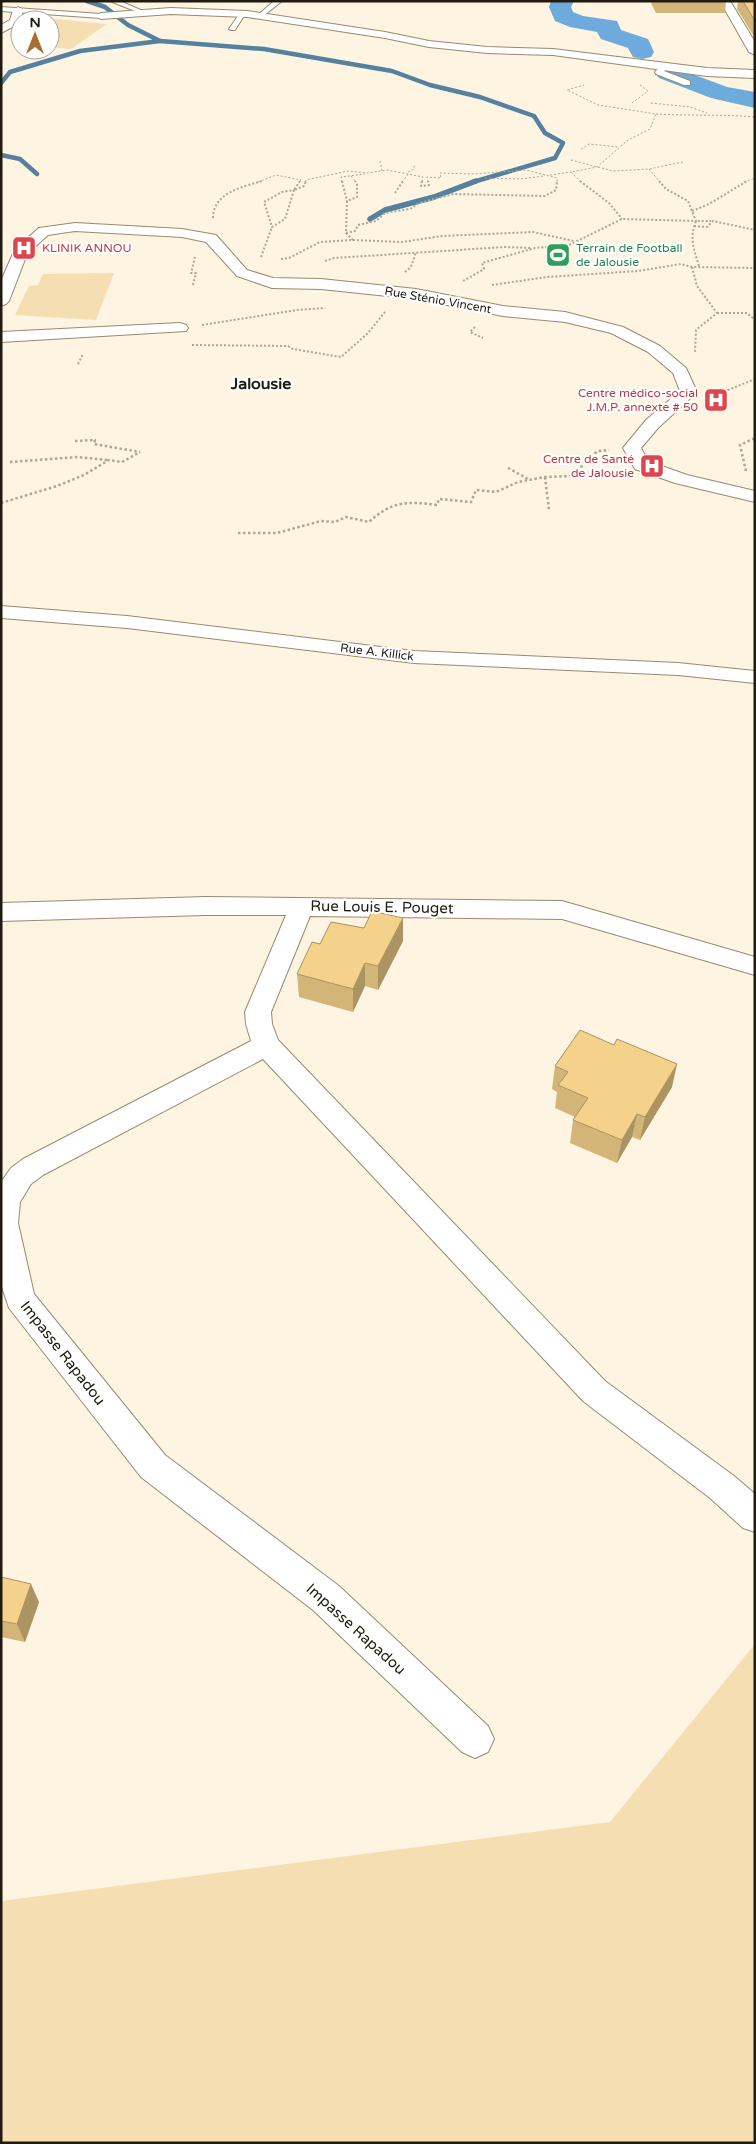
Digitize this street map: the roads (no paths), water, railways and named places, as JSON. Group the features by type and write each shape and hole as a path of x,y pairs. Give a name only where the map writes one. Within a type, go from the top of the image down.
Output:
{"street":[{"path":"729,3 753,50"},
{"path":"102,16 172,11 242,14 385,35 429,44 488,50 554,52 707,72 755,74"},
{"path":"407,54 429,44"},
{"name":"Rue Sténio Vincent","path":"1,300 20,252 44,231 75,227 160,230 211,238 242,273 272,283 287,282 356,287 403,294 416,294 503,311 565,317 617,330 654,350 680,371 689,392 652,424 632,448 641,465 681,479 755,497"},
{"path":"1,337 180,328"},
{"name":"Rue A. Killick","path":"1,612 127,622 414,657 678,669 755,677"},
{"name":"Rue Louis E. Pouget","path":"1,912 205,906 562,910 755,966"},
{"path":"302,906 258,1012 259,1024 266,1044 594,1391 722,1487 755,1516"},
{"name":"Impasse Rapadou","path":"266,1044 33,1167 20,1176 5,1200 3,1223 20,1299 153,1466 326,1598 475,1739"}],"lane":[{"path":"32,10 41,1"},
{"path":"113,1 142,12"},
{"path":"260,16 279,1"},
{"path":"60,13 102,16"},
{"path":"233,29 242,14"},
{"path":"664,66 659,72 687,83"}],"waterway":[{"path":"87,1 105,7 128,25 160,41"},
{"path":"563,1 560,7 563,16 578,22 609,26 609,34 639,44 642,52"},
{"path":"1,83 10,72 80,51 160,41"},
{"path":"160,41 264,49 392,71 430,85 480,97 534,116 545,133 563,143 555,158 475,182"},
{"path":"668,73 720,93 755,100"},
{"path":"1,155 20,159 37,174"},
{"path":"370,219 385,210 434,197 475,182"}],"place":[{"name":"KLINIK ANNOU","path":"24,248"},
{"name":"Terrain de Football de Jalousie","path":"558,255"},
{"name":"Centre médico-social J.M.P. annexte # 50","path":"716,400"},
{"name":"Centre de Santé de Jalousie","path":"652,466"}],"district":[{"name":"Jalousie","path":"261,384"}]}
